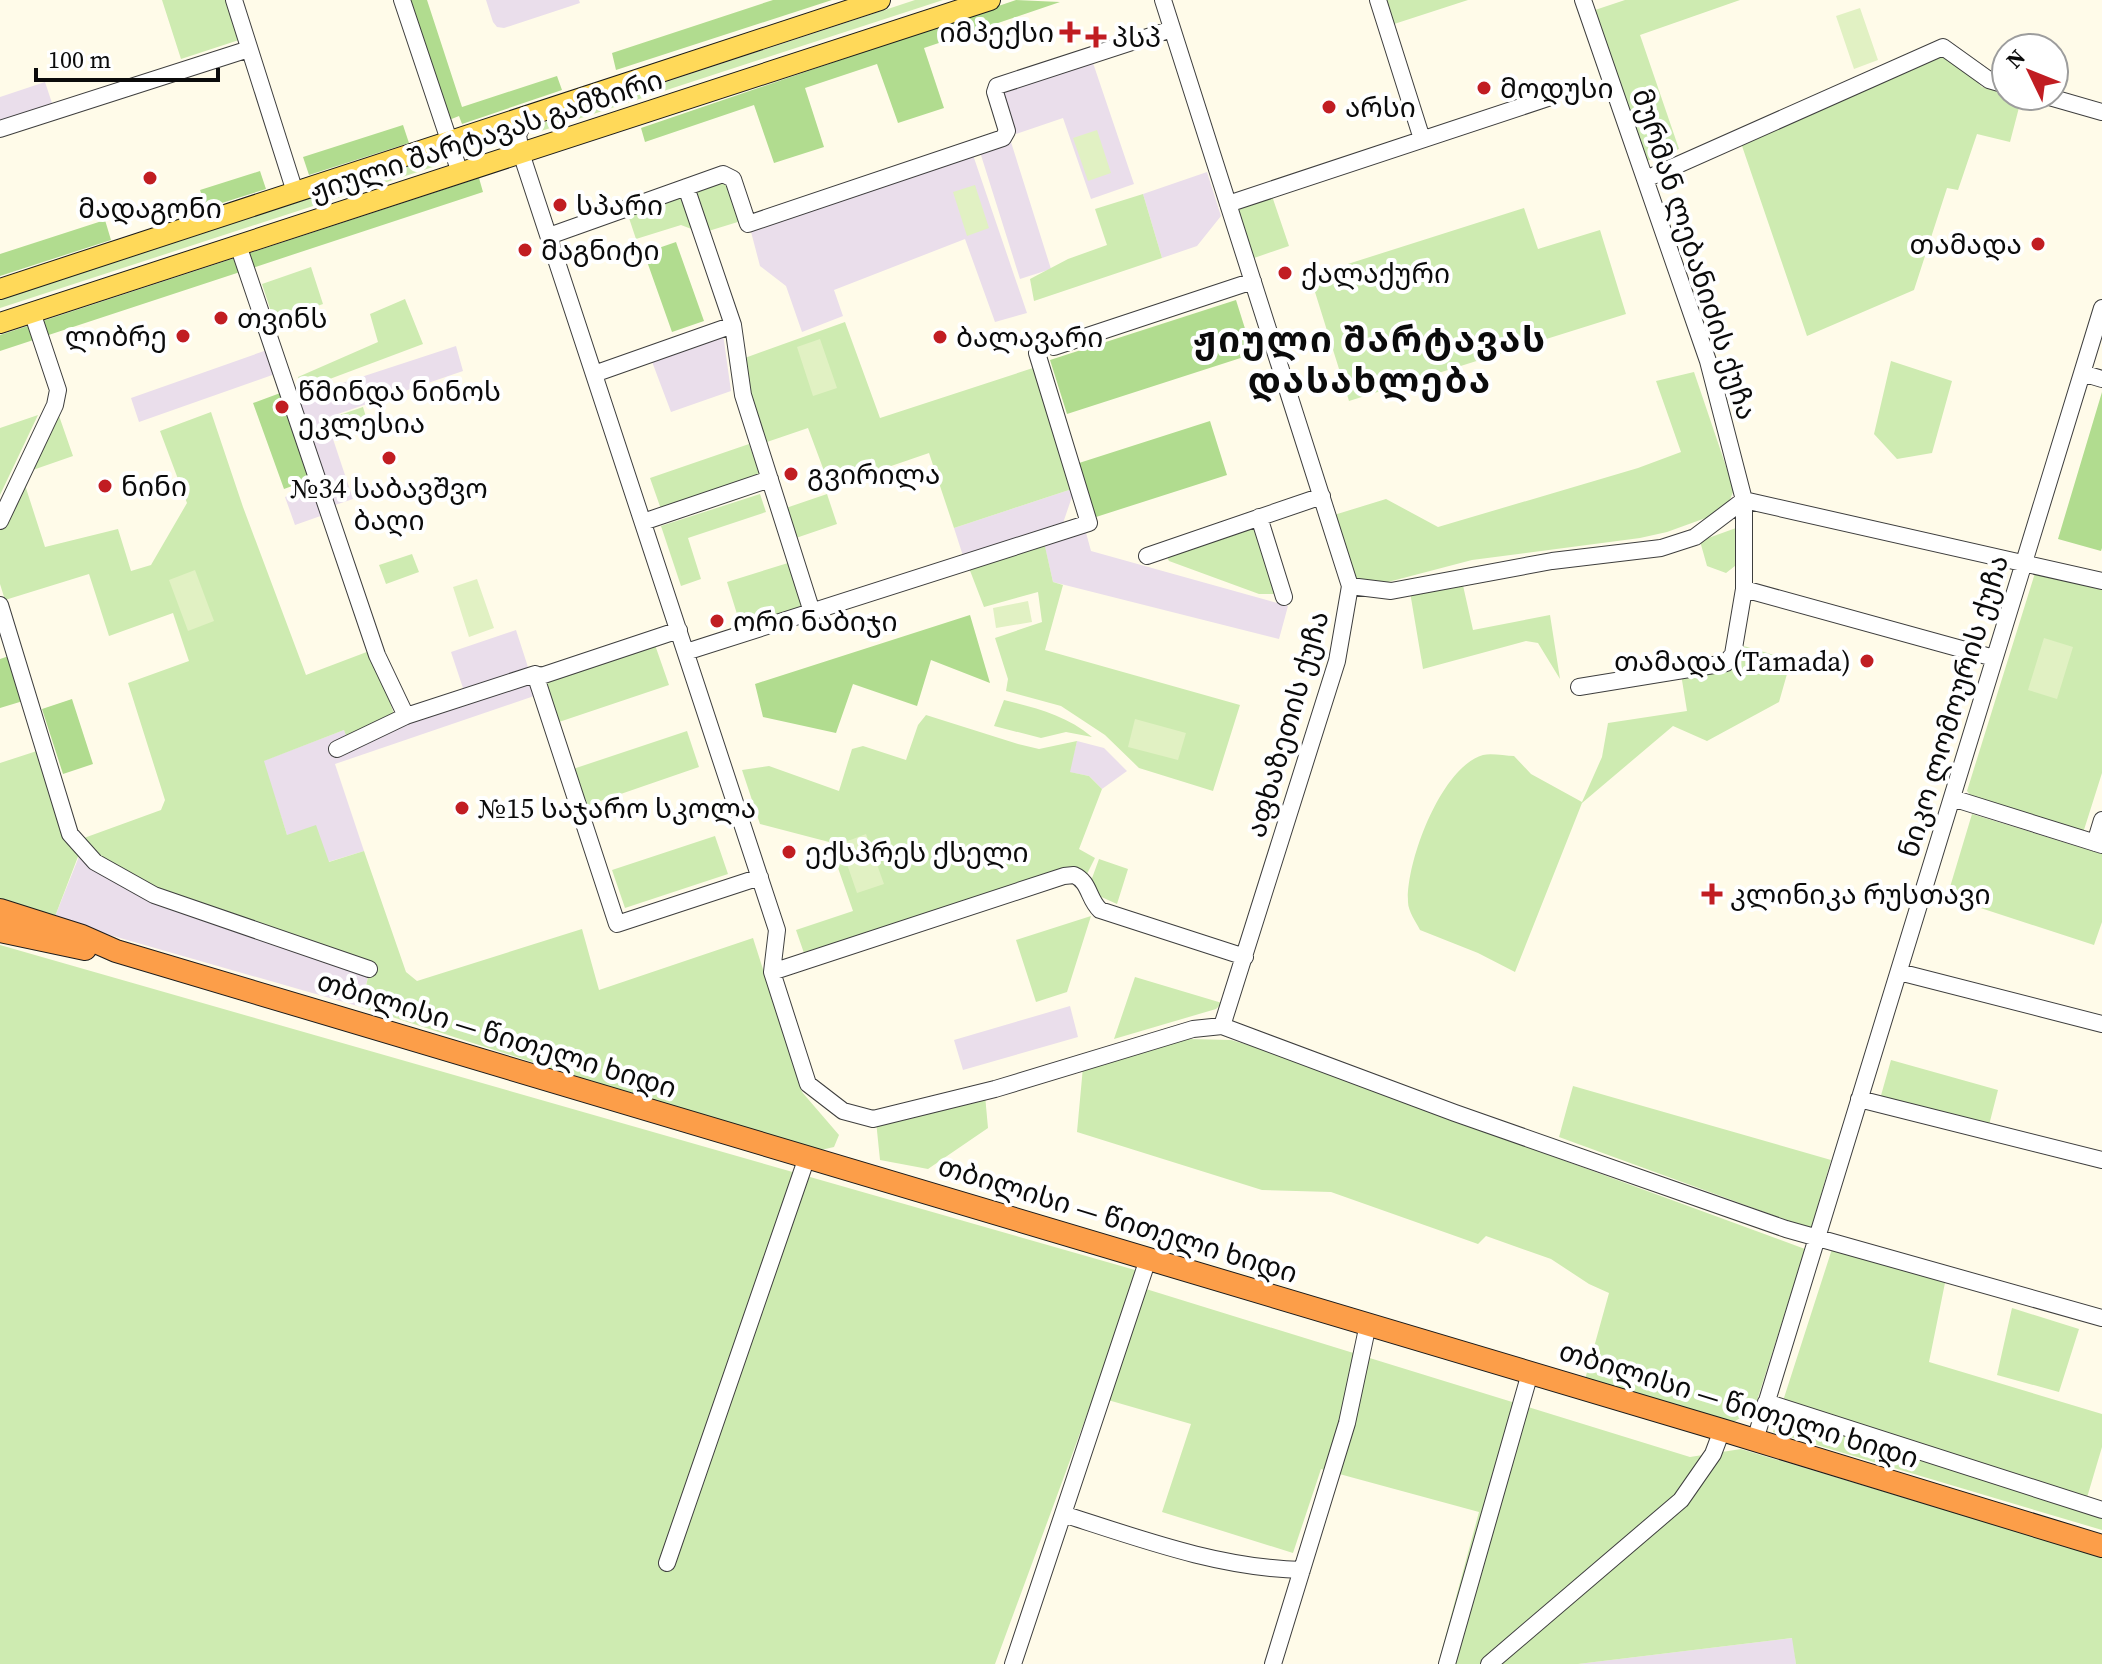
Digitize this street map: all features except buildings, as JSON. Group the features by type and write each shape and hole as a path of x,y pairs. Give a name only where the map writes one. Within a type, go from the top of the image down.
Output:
{"highway":[{"name":"თბილისი — წითელი ხიდი","path":"0,910 82,936 116,951 2102,1546"},
{"name":"თბილისი — წითელი ხიდი","path":"0,931 74,949 116,951"}],"main road":[{"name":"ჟიული შარტავას გამზირი","path":"0,289 880,0"},
{"name":"ჟიული შარტავას გამზირი","path":"0,323 990,0"}],"street":[{"path":"234,0 295,192"},
{"path":"402,0 460,173"},
{"name":"აფხაზეთის ქუჩა","path":"1163,0 1350,586 1337,661 1222,1026"},
{"path":"1378,0 1422,139"},
{"name":"მურმან ლებანიძის ქუჩა","path":"1579,687 1726,663 1733,654 1744,589 1744,500 1708,361 1583,0"},
{"path":"549,236 723,174 733,179 748,224 1003,138 1007,131 995,92 997,86 1172,29"},
{"path":"1646,179 1943,47 1990,80"},
{"path":"0,129 249,49"},
{"path":"1228,204 1551,97"},
{"path":"2070,103 2102,112"},
{"path":"526,117 518,135 521,153 777,930 772,972 808,1084 843,1111 873,1119 995,1089 1193,1029 1222,1026 1469,1118 1816,1239 2102,1318"},
{"path":"492,127 511,137 521,153"},
{"path":"686,187 733,325 743,395 812,612"},
{"path":"238,245 377,655 406,716"},
{"path":"1054,347 1253,281"},
{"name":"ნიკო ლომოურის ქუჩა","path":"1755,1440 2102,308"},
{"path":"0,521 55,405 58,390 32,312"},
{"path":"594,374 733,325"},
{"path":"686,652 1089,523 1037,353"},
{"path":"2082,373 2102,379"},
{"path":"643,522 770,479"},
{"path":"1147,556 1322,496"},
{"path":"1350,586 1391,591 1552,561 1661,548 1695,537 1744,500 2102,581"},
{"path":"1259,517 1284,597"},
{"path":"1744,589 1994,658"},
{"path":"0,605 70,834 95,862 154,895 369,969"},
{"path":"337,749 406,716 535,674 541,676 679,630"},
{"path":"535,674 617,924 760,877"},
{"path":"1952,798 2098,844 2102,820"},
{"path":"772,972 1074,875 1087,885 1100,910 1245,957"},
{"path":"1899,972 2102,1024"},
{"path":"1859,1099 2102,1160"},
{"path":"667,1563 807,1157"},
{"path":"1013,1664 1148,1259"},
{"path":"1273,1664 1347,1423 1368,1324"},
{"path":"1447,1664 1530,1373"},
{"path":"1766,1402 2102,1510"},
{"path":"1489,1664 1681,1500 1713,1454 1722,1430"},
{"path":"1063,1514 1231,1564 1261,1569 1302,1570"}],"shaded area":[{"path":"486,0 579,0 580,3 504,28 497,27 493,22"},
{"path":"1092,60 1134,184 1091,199 1063,118 1016,134 1001,91"},
{"path":"45,82 53,106 0,123 0,97"},
{"path":"1011,142 1051,269 1020,279 980,152"},
{"path":"973,155 1027,313 995,322 965,239 834,290 843,316 802,332 786,286 760,266 750,228"},
{"path":"1207,172 1221,216 1197,246 1162,258 1143,194"},
{"path":"723,334 731,391 671,412 651,359"},
{"path":"456,346 463,371 326,418 353,499 332,506 294,399"},
{"path":"267,350 275,374 139,422 131,398"},
{"path":"318,483 329,513 295,525 285,497"},
{"path":"1075,488 1062,526 964,559 954,528"},
{"path":"1085,529 1091,551 1288,606 1279,639 1053,582 1044,543"},
{"path":"516,630 537,695 335,764 364,851 328,862 287,835 263,761 344,730 348,740 467,700 451,652"},
{"path":"1077,741 1104,748 1127,771 1102,789 1089,776 1069,772"},
{"path":"80,854 369,972 361,1007 54,919"},
{"path":"1070,1006 1078,1037 963,1070 954,1040"},
{"path":"1793,1638 1796,1664 1578,1664"}],"green space":[{"path":"162,0 229,0 242,39 181,59"},
{"path":"410,0 427,0 462,107 557,76 562,90 462,124 459,116 449,120"},
{"path":"773,0 832,0 616,70 612,53"},
{"path":"915,0 943,0 535,133 531,131 533,126"},
{"path":"1016,0 1060,2 924,48 944,108 898,123 877,64 805,88 824,147 774,163 754,105 645,142 641,128"},
{"path":"1380,0 1468,0 1388,26"},
{"path":"1625,0 1740,0 1640,35 1679,149 1644,162 1592,11"},
{"path":"1860,8 1878,60 1854,69 1836,16"},
{"path":"1943,53 1964,67 1982,87 1990,89 1990,112 2018,112 2010,142 1977,134 1958,190 1947,188 1914,290 1807,336 1741,143"},
{"path":"403,125 409,143 309,175 303,157"},
{"path":"1097,130 1111,173 1088,181 1073,138"},
{"path":"433,158 438,160 436,166 0,308 0,300"},
{"path":"260,171 266,189 206,208 200,190"},
{"path":"479,178 483,192 0,351 0,335"},
{"path":"719,179 728,183 741,221 702,233 681,225 636,239 627,212"},
{"path":"975,185 989,228 967,236 953,192"},
{"path":"1143,194 1162,258 1034,301 1030,279 1068,259 1107,245 1095,209"},
{"path":"1272,196 1289,246 1254,258 1237,208"},
{"path":"1524,208 1538,249 1600,230 1626,314 1349,401 1310,276"},
{"path":"105,220 111,240 0,276 0,254"},
{"path":"676,242 704,321 672,332 644,253"},
{"path":"311,267 323,304 274,321 262,284"},
{"path":"405,299 423,344 303,389 298,377 378,342 370,314"},
{"path":"1236,300 1253,354 1067,414 1050,360"},
{"path":"845,322 880,418 1036,367 1075,488 954,528 929,453 830,487 808,428 764,443 746,393 742,359"},
{"path":"820,339 837,388 813,396 797,347"},
{"path":"1891,361 1952,381 1932,453 1897,459 1874,434"},
{"path":"1694,372 1734,490 1725,511 1667,532 1640,538 1472,560 1388,582 1354,578 1334,515 1386,499 1438,527 1638,468 1681,452 1656,381"},
{"path":"283,392 314,478 284,489 253,403"},
{"path":"2102,392 2102,548 2101,551 2058,539"},
{"path":"363,407 369,427 334,438 328,419"},
{"path":"57,410 73,456 27,472"},
{"path":"211,412 306,675 372,650 397,723 348,741 344,730 264,761 287,835 316,825 329,862 364,851 406,972 417,981 582,929 599,990 753,938 802,1092 839,1135 834,1147 812,1152 361,1007 369,973 153,898 79,854 54,919 0,901 0,763 43,749 80,852 84,838 161,810 165,800 128,683 189,661 173,613 109,636 89,574 5,600 0,584 0,527 25,485 45,547 118,529 131,571 151,565 187,503 160,431"},
{"path":"38,415 0,495 0,428"},
{"path":"1210,421 1227,475 1096,517 1079,463"},
{"path":"749,444 761,478 662,512 650,478"},
{"path":"760,494 766,512 688,538 701,579 681,586 661,526"},
{"path":"827,494 837,524 793,539 783,509"},
{"path":"1256,522 1279,594 1259,594 1169,561 1165,553"},
{"path":"1736,528 1735,566 1726,573 1707,566 1700,541"},
{"path":"1044,542 1053,582 1063,585 1045,650 1240,705 1213,791 1139,768 1105,735 1061,706 1006,691 1008,679 995,638 1042,622 1038,592 984,607 969,568"},
{"path":"412,554 419,572 386,584 379,565"},
{"path":"788,563 803,610 742,630 727,582"},
{"path":"195,570 214,621 188,631 169,580"},
{"path":"2035,573 2102,590 2102,773 2083,833 1976,802 1967,791"},
{"path":"477,579 494,628 469,637 453,587"},
{"path":"1462,581 1473,630 1550,615 1560,679 1538,643 1526,641 1423,669 1410,592"},
{"path":"1028,601 1032,622 996,628 993,608"},
{"path":"970,615 990,683 931,660 917,706 853,684 836,733 763,717 755,684"},
{"path":"2044,638 2073,647 2057,699 2028,690"},
{"path":"654,642 669,685 559,722 544,679"},
{"path":"1737,644 1791,660 1779,702 1707,741 1673,726 1582,803 1515,972 1478,953 1420,930 1408,905 1413,864 1440,796 1468,763 1483,755 1514,756 1531,774 1582,802 1602,757 1608,723 1687,711 1681,674 1722,671"},
{"path":"9,656 23,701 0,708 0,659"},
{"path":"72,699 93,764 63,774 42,709"},
{"path":"1004,700 1061,718 1092,737 1066,732 1041,738 994,726"},
{"path":"926,715 1039,749 1077,741 1070,772 1089,776 1102,789 1079,849 1095,858 1086,876 805,956 796,930 853,911 829,842 760,824 742,770 769,766 839,791 852,749 863,746 906,760 918,725"},
{"path":"1135,719 1186,733 1178,760 1128,747"},
{"path":"687,731 699,767 583,807 570,770"},
{"path":"1972,814 2102,854 2102,922 2094,945 1947,897"},
{"path":"866,834 884,884 857,893 840,844"},
{"path":"715,836 728,874 625,908 612,870"},
{"path":"1099,859 1128,869 1117,904 1097,895 1091,881"},
{"path":"1091,916 1067,992 1036,1002 1016,940"},
{"path":"0,945 1135,1270 1139,1273 995,1664 0,1664"},
{"path":"1135,977 1222,1003 1216,1009 1114,1039"},
{"path":"1188,1039 1231,1040 1255,1047 1805,1249 1754,1410 1725,1427 1584,1383 1609,1293 1551,1259 1486,1236 1478,1244 1331,1192 1262,1190 1077,1132 1083,1067"},
{"path":"1891,1060 1998,1090 1988,1129 1880,1099"},
{"path":"1573,1086 1831,1160 1811,1229 1559,1137"},
{"path":"985,1095 988,1128 928,1169 880,1160 876,1121"},
{"path":"1832,1249 1946,1278 1929,1362 2102,1414 2102,1447 2083,1511 2102,1517 2102,1530 1773,1432"},
{"path":"1146,1289 1690,1457 1741,1449 2102,1557 2102,1664 1796,1664 1792,1638 1578,1664 1438,1664 1479,1512 1321,1469 1293,1553 1162,1512 1191,1424 1108,1400"},
{"path":"2012,1308 2079,1329 2059,1392 1997,1375"}],"place":[{"name":"იმპექსი","path":"1070,32"},
{"name":"პსპ","path":"1096,37"},
{"name":"მოდუსი","path":"1484,88"},
{"name":"არსი","path":"1329,107"},
{"name":"მადაგონი","path":"150,178"},
{"name":"სპარი","path":"560,205"},
{"name":"თამადა","path":"2038,244"},
{"name":"მაგნიტი","path":"525,250"},
{"name":"ქალაქური","path":"1285,273"},
{"name":"თვინს","path":"221,318"},
{"name":"ლიბრე","path":"183,336"},
{"name":"ბალავარი","path":"940,337"},
{"name":"წმინდა ნინოს ეკლესია","path":"282,407"},
{"name":"№34 საბავშვო ბაღი","path":"389,458"},
{"name":"გვირილა","path":"791,474"},
{"name":"ნინი","path":"105,486"},
{"name":"ორი ნაბიჯი","path":"717,621"},
{"name":"თამადა (Tamada)","path":"1867,661"},
{"name":"№15 საჯარო სკოლა","path":"462,808"},
{"name":"ექსპრეს ქსელი","path":"789,852"},
{"name":"კლინიკა რუსთავი","path":"1712,894"}],"district":[{"name":"ჟიული შარტავას დასახლება","path":"1370,360"}]}
